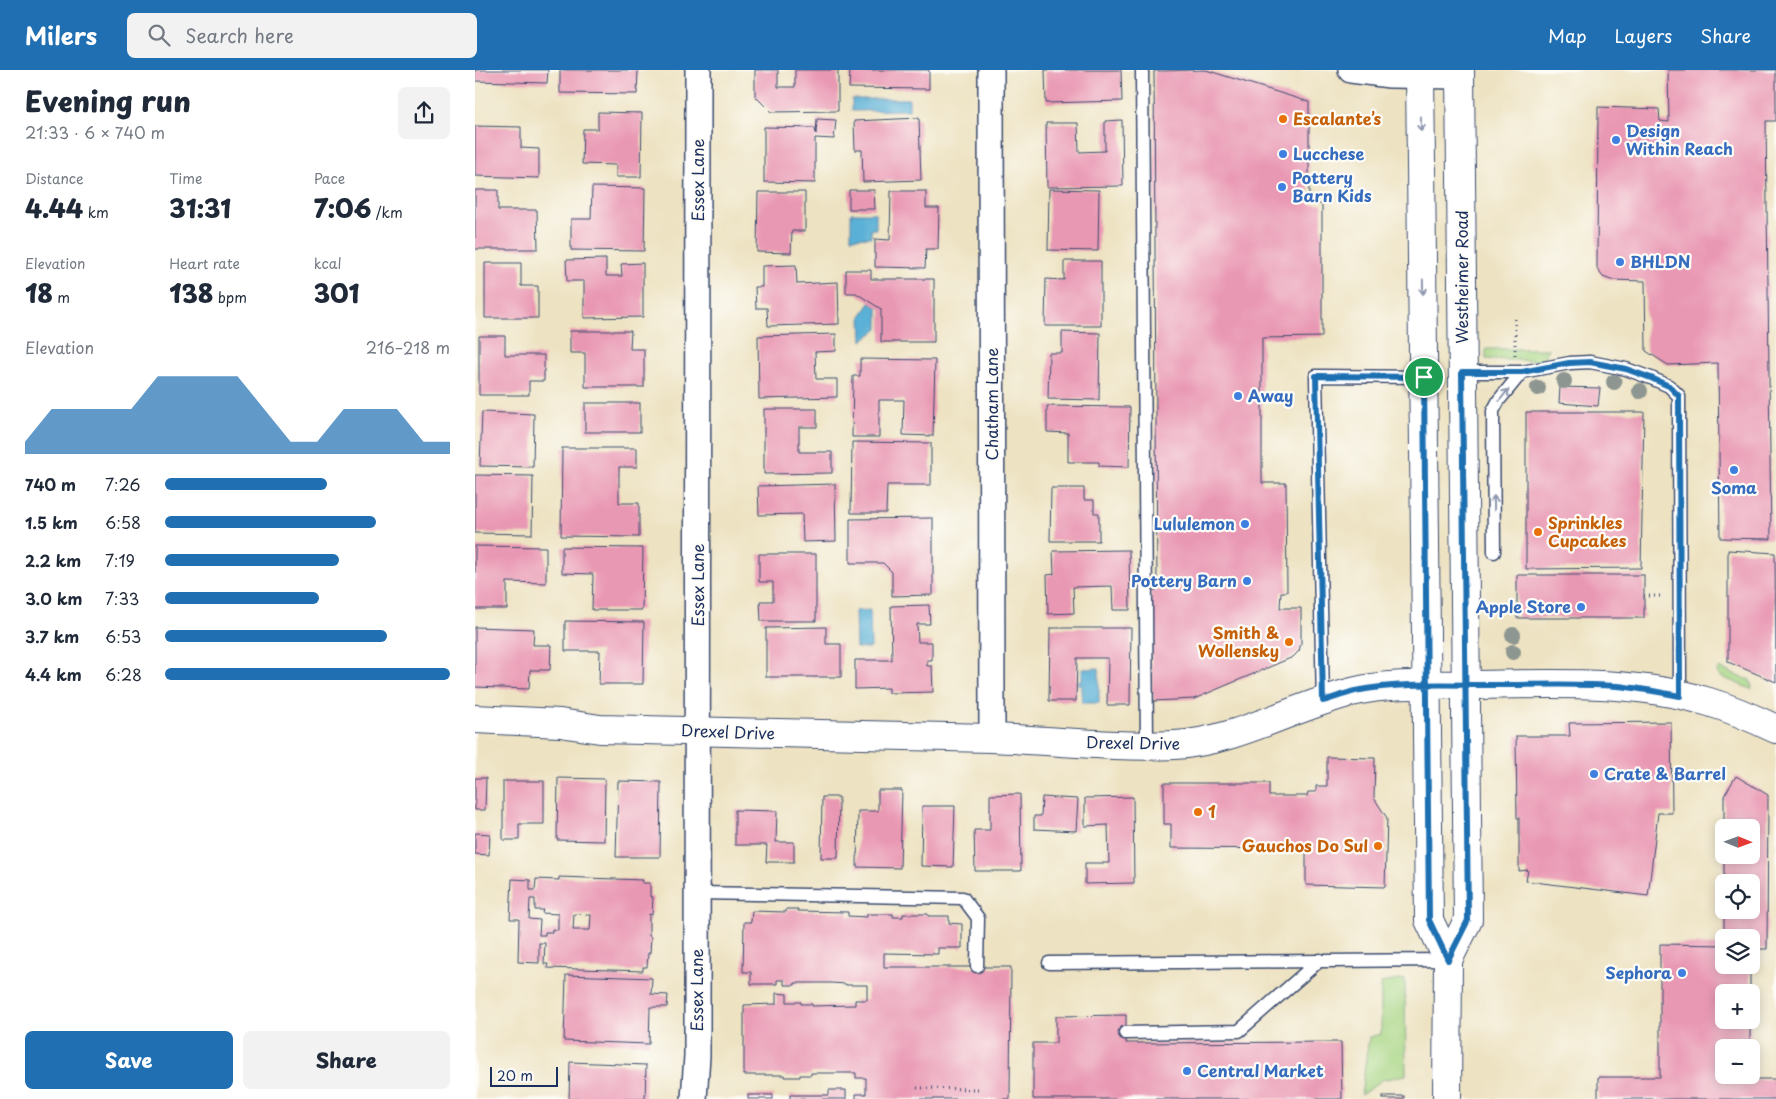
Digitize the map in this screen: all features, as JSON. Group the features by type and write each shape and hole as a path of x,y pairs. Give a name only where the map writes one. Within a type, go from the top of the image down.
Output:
{"main road":[{"name":"Westheimer Road","path":"1420,73 1429,920 1448,960 1447,1099"},
{"name":"Westheimer Road","path":"1448,960 1468,920 1460,73"},
{"name":"Drexel Drive","path":"475,719 560,723 601,728 992,738 1172,745 1220,738 1323,701 1354,692 1394,686 1590,685 1640,689 1710,702 1776,729"}],"street":[{"name":"Essex Lane","path":"694,1099 697,1056 699,70"},
{"name":"Chatham Lane","path":"991,70 992,738"},
{"path":"1351,70 1389,74 1460,73"}],"lane":[{"path":"1142,70 1147,744"},
{"path":"1462,372 1518,372 1569,363 1590,362 1626,369 1651,378 1669,386 1679,396 1680,696"},
{"path":"1494,552 1493,411 1518,372"},
{"path":"1323,701 1316,376 1424,377"},
{"path":"697,893 963,898 978,918 977,966"},
{"path":"1125,1034 1239,1031 1320,960"},
{"path":"1049,963 1448,960"}],"path":[{"path":"1515,318 1518,372"},
{"path":"917,1088 979,1089"}],"green space":[{"path":"1486,349 1549,349 1541,361 1486,359"},
{"path":"1720,668 1750,680 1751,689 1719,676 1717,671"},
{"path":"1405,979 1406,1075 1382,1080 1361,1095 1369,1037 1381,1034 1381,983"}],"water":[{"path":"852,99 909,99 909,110 852,111"},
{"path":"851,213 876,213 876,229 871,229 871,237 851,238"},
{"path":"870,303 878,308 878,329 862,341 861,316"},
{"path":"870,610 871,648 856,648 855,611"},
{"path":"1099,668 1099,703 1082,703 1082,685 1078,685 1078,681 1082,680 1082,669"}],"building":[{"path":"475,70 548,70 547,83 475,81"},
{"path":"560,70 638,70 637,94 560,93"},
{"path":"755,70 778,70 778,87 795,87 795,70 838,70 838,111 771,112 755,96"},
{"path":"850,70 929,70 929,89 849,88"},
{"path":"1045,70 1121,70 1122,101 1046,103"},
{"path":"1206,70 1309,102 1309,204 1322,204 1322,337 1262,338 1262,483 1286,483 1287,592 1281,592 1280,608 1301,608 1301,643 1299,651 1293,657 1194,699 1154,701 1152,691 1150,590 1157,590 1154,71"},
{"path":"1668,70 1776,70 1776,121 1766,121 1771,539 1720,538 1718,363 1668,365 1646,351 1645,281 1611,280 1603,277 1597,269 1598,107 1659,109 1660,121 1669,122"},
{"path":"598,112 642,113 641,177 616,177 616,165 582,164 583,129 598,129"},
{"path":"919,118 921,180 863,182 862,150 855,150 854,121"},
{"path":"817,119 836,120 834,139 815,138 815,183 764,182 764,127 815,128 816,134"},
{"path":"1122,120 1123,186 1047,187 1046,123 1078,123 1079,152 1105,151 1105,121"},
{"path":"475,126 521,127 521,148 539,149 539,178 475,176"},
{"path":"592,187 645,188 644,251 571,250 571,219 591,219"},
{"path":"1049,189 1099,190 1098,251 1048,250"},
{"path":"475,190 498,190 498,210 537,210 538,249 475,249"},
{"path":"849,190 874,190 875,209 849,209"},
{"path":"891,191 926,191 926,208 939,208 938,249 926,249 925,268 875,267 875,239 890,240"},
{"path":"758,192 805,192 805,231 792,231 791,253 757,252"},
{"path":"606,259 606,276 622,276 621,264 643,263 643,317 584,318 584,281 567,281 566,260"},
{"path":"1064,261 1101,261 1101,326 1045,326 1046,279 1064,280"},
{"path":"485,263 521,263 521,286 538,286 538,318 485,318"},
{"path":"796,265 797,284 838,282 839,324 768,326 767,308 756,308 755,287 762,287 762,266"},
{"path":"846,270 871,270 871,279 934,279 934,342 881,342 881,309 856,293 846,293"},
{"path":"570,331 631,331 630,349 644,349 644,387 585,387 585,353 570,353"},
{"path":"1062,332 1100,333 1099,400 1048,399 1049,353 1062,353"},
{"path":"836,334 836,351 815,352 816,379 837,379 837,397 759,399 758,336"},
{"path":"479,336 505,336 505,355 544,355 544,381 529,381 529,395 479,395"},
{"path":"860,359 935,360 933,436 903,435 904,400 879,400 879,437 852,437 853,376 860,376"},
{"path":"1560,387 1600,388 1598,406 1559,403"},
{"path":"585,403 640,403 640,432 585,432"},
{"path":"1047,406 1130,407 1129,467 1099,466 1099,462 1068,462 1068,433 1047,432"},
{"path":"764,409 817,409 817,427 799,427 799,452 832,452 832,473 764,474"},
{"path":"482,412 534,414 533,467 480,466"},
{"path":"1526,412 1644,412 1641,568 1526,569"},
{"path":"852,442 931,443 931,485 887,485 886,513 851,513"},
{"path":"562,448 637,448 637,467 619,467 619,503 639,503 639,537 561,536"},
{"path":"475,475 533,476 532,534 475,533"},
{"path":"835,484 836,541 803,542 802,514 759,515 758,486"},
{"path":"1051,488 1084,488 1084,500 1094,500 1094,513 1099,513 1099,541 1050,541"},
{"path":"933,518 933,595 892,596 892,572 883,563 850,563 850,519"},
{"path":"475,546 546,547 546,583 507,582 507,609 475,609"},
{"path":"562,547 643,548 642,610 592,610 593,574 562,573"},
{"path":"1129,550 1130,610 1113,610 1112,586 1073,587 1074,613 1048,614 1047,575 1054,574 1053,551"},
{"path":"1728,550 1775,553 1776,682 1728,662"},
{"path":"759,554 816,554 816,621 761,621 760,601 773,601 773,582 759,582"},
{"name":"Apple Store","path":"1517,575 1644,575 1644,618 1517,618"},
{"path":"929,605 930,624 917,624 918,642 932,642 932,660 927,660 927,666 932,666 933,692 889,693 889,688 855,689 855,660 892,660 891,606"},
{"path":"565,621 644,622 643,684 599,684 600,651 565,651"},
{"path":"475,627 534,629 533,645 551,645 550,670 530,670 529,689 475,687"},
{"path":"826,627 826,644 841,644 841,677 766,677 766,628"},
{"path":"1050,628 1131,628 1130,705 1107,705 1108,658 1077,658 1076,701 1049,701"},
{"name":"Crate & Barrel","path":"1671,722 1672,813 1658,813 1648,896 1526,881 1528,870 1519,871 1516,736 1570,736 1569,723"},
{"path":"1327,757 1375,758 1374,798 1387,818 1385,887 1306,885 1306,849 1171,848 1171,824 1164,824 1164,783 1269,783 1269,796 1307,796 1308,792 1316,792 1316,786 1327,786"},
{"path":"1736,776 1768,795 1767,949 1760,949 1760,929 1724,929 1724,919 1760,919 1760,874 1724,874 1724,864 1760,864 1760,819 1724,819 1724,796"},
{"path":"475,778 486,778 485,810 475,810"},
{"path":"558,778 605,779 604,841 557,840"},
{"path":"503,781 544,781 544,824 519,824 519,840 503,840"},
{"path":"618,781 661,782 660,857 616,857"},
{"path":"878,790 902,790 900,868 857,867 858,811 878,811"},
{"path":"1020,794 1021,871 975,871 974,830 990,830 990,795"},
{"path":"822,797 839,797 838,858 821,858"},
{"path":"1042,797 1078,799 1076,831 1034,829 1034,816 1041,816"},
{"path":"1133,797 1134,883 1085,884 1085,863 1109,863 1108,825 1085,826 1085,798"},
{"path":"922,806 955,806 953,867 921,866"},
{"path":"735,810 777,811 776,842 794,842 794,862 766,862 767,845 735,845"},
{"path":"475,833 490,834 489,855 475,854"},
{"path":"559,877 643,880 642,883 650,883 650,897 653,897 652,915 649,914 650,953 648,953 647,967 643,967 643,971 547,968 548,964 544,964 545,943 539,943 539,963 518,962 519,919 510,919 512,879 530,880 530,890 535,890 536,879 559,880","holes":["530,899 535,899 535,910 543,910 542,913 558,914 558,930 552,929 552,932 545,932 545,935 539,935 540,920 529,919","574,914 591,915 590,930 573,930"]},
{"path":"786,909 848,912 848,916 867,917 867,914 893,914 893,917 903,917 903,914 928,914 928,916 949,916 949,923 962,924 962,948 938,948 938,954 884,953 884,967 1011,967 1010,1099 856,1099 856,1094 866,1094 866,1078 856,1078 856,1073 811,1073 811,1075 800,1075 800,1077 744,1075 744,1005 776,1004 776,993 787,994 787,1002 801,1002 801,1004 812,1004 812,1006 855,1005 855,1000 867,1000 867,985 795,983 795,985 784,985 784,980 777,980 777,984 751,984 751,972 743,972 744,922 751,922 752,911 786,912"},
{"path":"1660,944 1715,945 1715,974 1750,974 1750,984 1715,984 1715,1029 1750,1029 1750,1039 1715,1039 1715,1084 1760,1084 1760,1079 1775,1079 1776,1099 1598,1099 1598,1077 1660,1077"},
{"path":"566,975 652,978 651,994 668,995 667,1007 650,1007 649,1044 564,1041"},
{"name":"Central Market","path":"1126,1015 1126,1043 1341,1042 1342,1099 1033,1099 1033,1043 1056,1043 1056,1016"},
{"path":"570,1062 646,1065 645,1099 569,1099"},
{"path":"829,1090 846,1090 846,1099 790,1099 790,1095 829,1095"},
{"path":"748,1095 773,1095 773,1099 748,1099"},
{"path":"1383,1096 1404,1096 1404,1099 1383,1099"}],"place":[{"name":"Escalante’s","path":"1283,119"},
{"name":"Design Within Reach","path":"1616,140"},
{"name":"Lucchese","path":"1283,154"},
{"name":"Pottery Barn Kids","path":"1282,187"},
{"name":"BHLDN","path":"1620,262"},
{"name":"Away","path":"1238,396"},
{"name":"Soma","path":"1734,470"},
{"name":"Lululemon","path":"1245,524"},
{"name":"Sprinkles Cupcakes","path":"1538,532"},
{"name":"Pottery Barn","path":"1247,581"},
{"name":"Apple Store","path":"1581,607"},
{"name":"Smith & Wollensky","path":"1289,642"},
{"name":"Crate & Barrel","path":"1594,774"},
{"name":"1","path":"1198,812"},
{"name":"Gauchos Do Sul","path":"1378,846"},
{"name":"Sephora","path":"1682,973"},
{"name":"Central Market","path":"1187,1071"}],"route":[{"path":"1424,377 1316,376 1323,701 1354,692 1394,686 1427,685 1465,685 1539,685 1590,685 1618,686 1680,696 1679,396 1669,386 1651,378 1626,369 1590,362 1569,363 1522,372 1462,372 1465,685 1468,920 1448,960 1429,920 1427,685 1424,377"}]}
